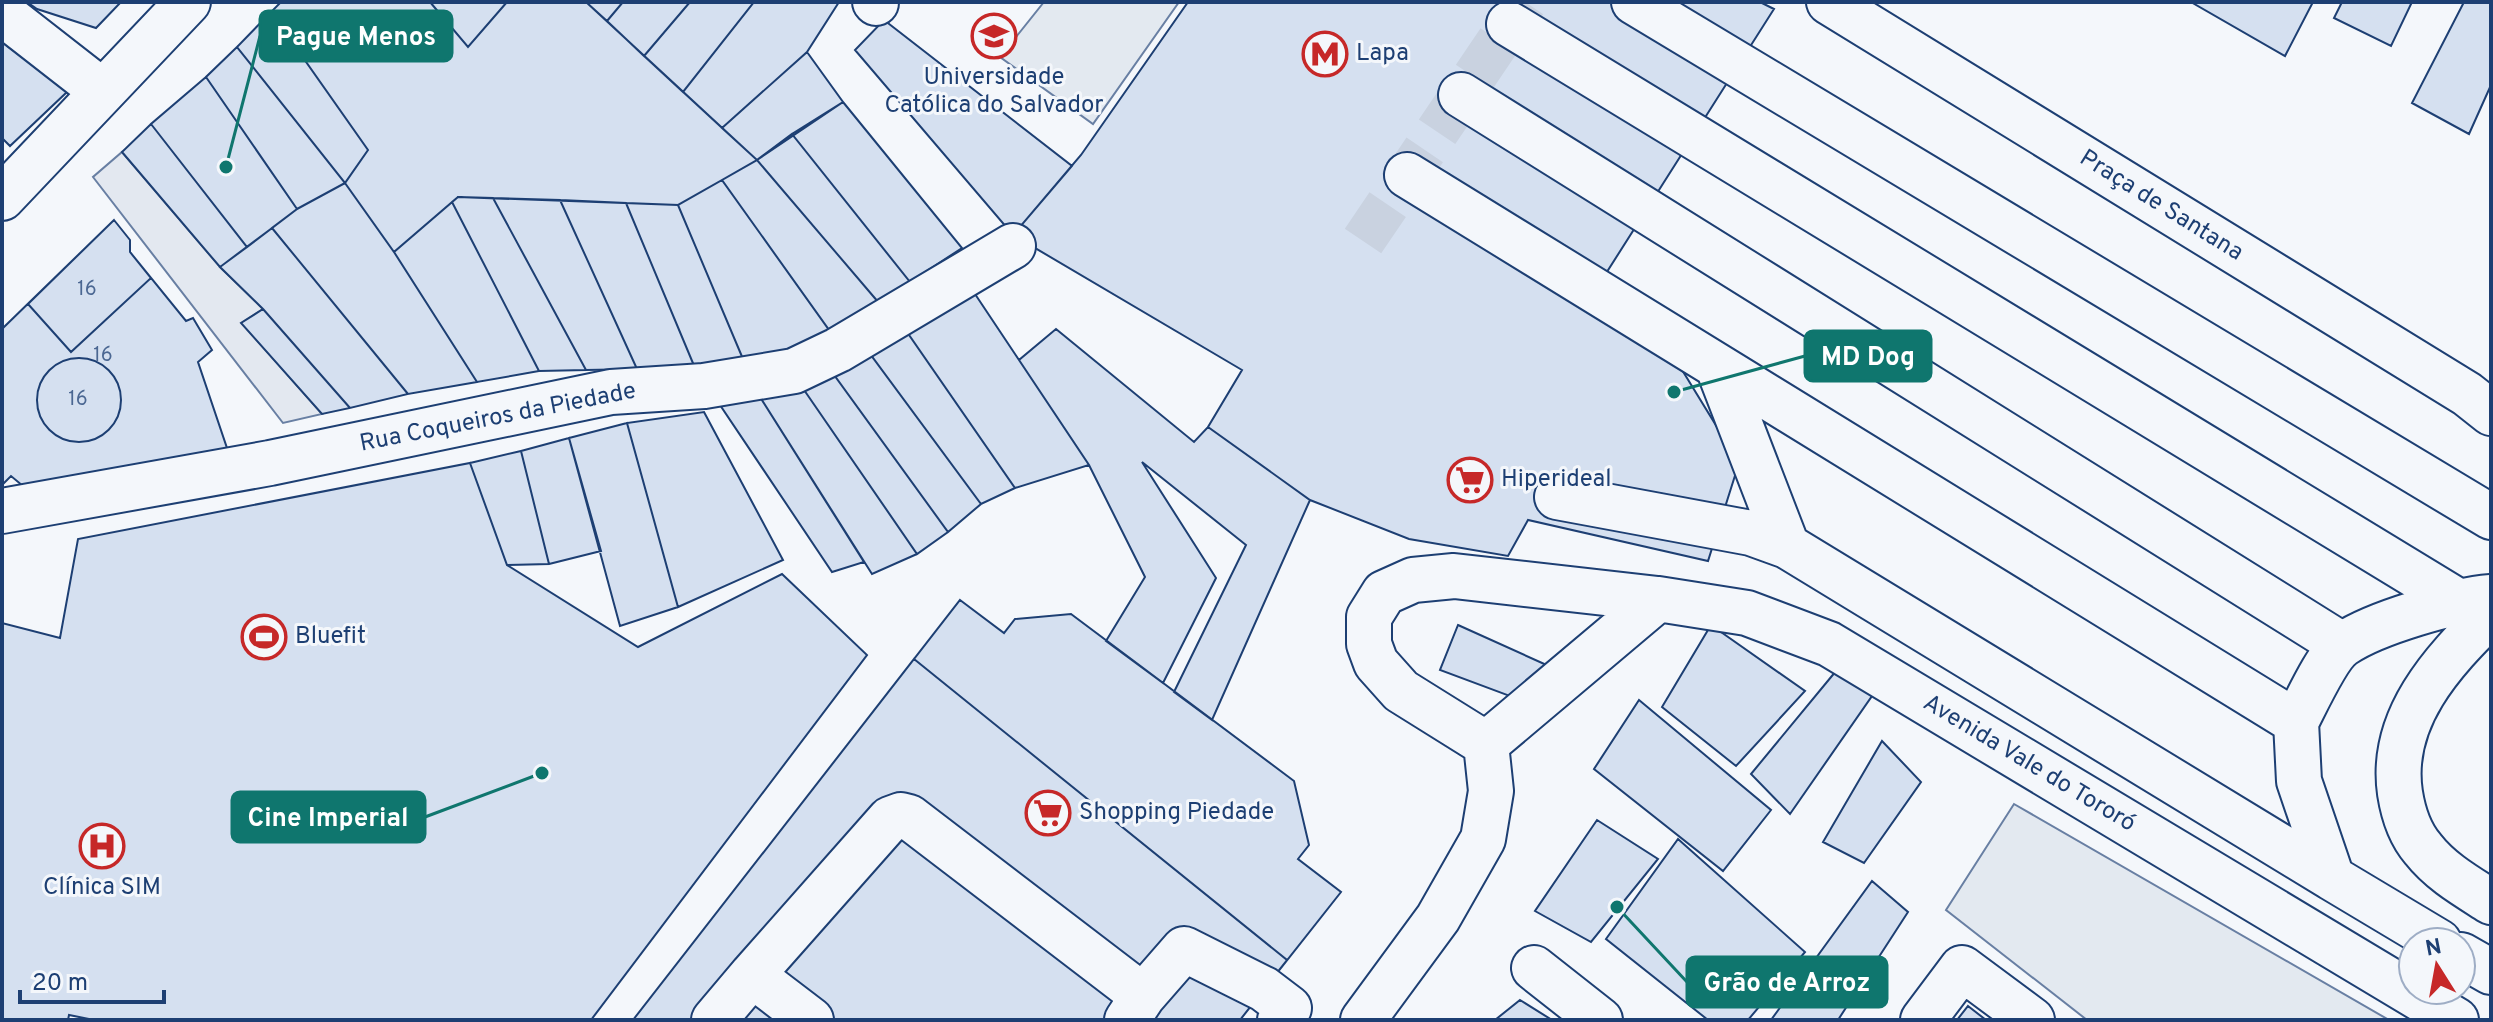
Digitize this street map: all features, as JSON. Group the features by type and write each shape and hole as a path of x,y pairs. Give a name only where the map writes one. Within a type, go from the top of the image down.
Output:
{"street":[{"path":"2,198 188,2"},
{"path":"1634,2 2491,517"},
{"name":"Praça de Santana","path":"1829,2 2467,394 2491,413"},
{"path":"2,13 102,91"},
{"path":"1509,24 2482,603"},
{"path":"1461,95 2342,645"},
{"path":"1407,175 2296,722"},
{"name":"Rua Coqueiros da Piedade","path":"2,511 270,463 611,392 704,386 794,371 838,350 1013,246"},
{"path":"1718,367 1787,546"},
{"path":"1557,497 1751,533 1787,546 2412,926"},
{"name":"Avenida Vale do Tororó","path":"1486,744 1401,691 1376,663 1369,644 1369,617 1384,593 1413,580 1454,576 1658,599 1747,613 1829,644 2456,1020"},
{"path":"1363,1020 1438,918 1483,839 1491,791 1486,744 1658,599"},
{"path":"2332,878 2299,781 2296,722 2316,683 2342,645 2391,623 2482,603"},
{"path":"2482,603 2406,724 2397,770 2403,812 2422,848 2452,878 2491,902"},
{"path":"714,1020 890,819 901,815 909,817 1135,1008 1180,950 1188,949 1264,989 1289,1008 1280,1020"},
{"path":"1534,968 1600,1020"},
{"path":"1923,1020 1962,968 2032,1020"},
{"name":"Avenida Vale do Tororó","path":"2382,974 2426,1020"},
{"path":"752,975 811,1020"}],"shaded area":[{"path":"1044,2 1179,2 1093,124 1000,57"},
{"path":"122,152 220,267 263,309 242,323 322,414 283,423 93,177"},
{"path":"2014,804 2389,1020 2087,1020 1946,910"}],"building":[{"path":"27,2 121,2 96,28 37,9"},
{"path":"281,2 430,2 468,47 507,2 586,2 757,160 678,205 458,197 394,252 345,183 368,150 271,12"},
{"path":"430,2 507,2 468,47"},
{"path":"586,2 623,2 607,21"},
{"path":"623,2 690,2 644,56 607,21"},
{"path":"690,2 754,2 683,92 644,56"},
{"path":"754,2 839,2 807,52 722,128 683,92"},
{"name":"Lapa","path":"1188,2 1760,2 1774,9 1584,308 1679,365 1739,463 1708,561 1528,520 1508,556 1409,539 1310,500 1208,427 1242,370 1013,235 1081,155"},
{"path":"2191,2 2313,2 2285,56"},
{"path":"2342,2 2412,2 2391,46 2334,18"},
{"path":"2464,2 2491,2 2491,85 2469,134 2412,103"},
{"path":"271,12 368,150 345,183 237,47"},
{"path":"884,20 1072,166 1013,235 855,50"},
{"path":"2,42 68,91 10,146 2,138"},
{"path":"237,47 345,183 297,209 206,77"},
{"path":"807,52 843,102 757,160 722,128"},
{"path":"206,77 297,209 247,247 151,124"},
{"path":"843,102 962,248 910,282 792,134"},
{"path":"151,124 247,247 220,267 122,152"},
{"path":"792,134 910,282 879,303 757,160"},
{"path":"757,160 879,303 829,330 722,180"},
{"path":"722,180 829,330 780,355 743,359 678,205"},
{"path":"345,183 394,252 477,382 408,394 272,228 297,209"},
{"path":"458,197 493,198 586,370 539,371 452,202"},
{"path":"493,198 560,200 637,369 586,370"},
{"path":"560,200 626,203 695,368 637,369"},
{"path":"452,202 539,371 477,382 394,252"},
{"path":"626,203 678,205 743,359 695,368"},
{"path":"114,220 130,240 130,252 186,321 193,318 212,350 198,362 229,454 23,486 11,476 2,485 2,329"},
{"path":"114,220 130,240 130,252 151,278 71,352 28,304"},
{"path":"272,228 408,394 350,408 263,309 220,267"},
{"path":"973,291 1089,465 1015,488 907,332"},
{"path":"263,309 350,408 322,414 241,323"},
{"path":"1056,329 1194,442 1208,427 1310,500 1212,720 1174,692 1246,545 1142,462 1216,578 1163,683 1106,641 1145,577 1089,465 1019,360"},
{"path":"907,332 1015,488 981,504 868,351"},
{"path":"868,351 981,504 948,532 832,372"},
{"path":"79,358 95,361 109,370 118,384 121,400 118,416 109,430 95,439 79,442 63,439 49,430 40,416 37,400 40,384 49,370 63,361"},
{"path":"832,372 948,532 917,554 802,387"},
{"path":"802,387 917,554 872,574 760,397"},
{"path":"760,397 864,562 832,572 718,402"},
{"path":"704,412 783,560 678,607 627,423"},
{"path":"627,423 678,607 620,626 569,438"},
{"path":"569,438 601,551 549,564 521,451"},
{"path":"521,451 549,564 507,565 470,463"},
{"path":"470,463 507,565 638,647 782,574 867,655 591,1020 94,1020 69,1015 68,1020 2,1020 2,623 60,638 78,539"},
{"name":"Shopping Piedade","path":"960,600 1004,633 1015,619 1071,614 1294,781 1309,845 1298,859 1341,892 1240,1020 633,1020"},
{"path":"1458,625 1551,667 1526,702 1440,670"},
{"path":"1711,625 1805,691 1736,766 1662,707"},
{"name":"Shopping Piedade","path":"914,659 1287,960 1240,1020 633,1020"},
{"path":"1836,671 1881,683 1790,814 1751,774"},
{"path":"1639,700 1771,810 1723,871 1594,769"},
{"path":"1882,741 1921,782 1864,863 1823,842"},
{"path":"1597,820 1658,859 1591,942 1535,911"},
{"path":"1678,839 1805,952 1748,1020 1708,1020 1606,939"},
{"path":"1872,881 1908,912 1838,1020 1771,1020"},
{"path":"1520,1000 1552,1020 1495,1020"},
{"path":"1968,1006 1986,1020 1957,1020"}],"tunnel":[{"path":"1363,241 1525,2"}],"place":[{"name":"Universidade Católica do Salvador","path":"994,36"},
{"name":"Lapa","path":"1325,54"},
{"name":"Pague Menos","path":"226,167"},
{"name":"MD Dog","path":"1674,392"},
{"name":"Hiperideal","path":"1470,480"},
{"name":"Bluefit","path":"264,637"},
{"name":"Cine Imperial","path":"542,773"},
{"name":"Shopping Piedade","path":"1048,813"},
{"name":"Clínica SIM","path":"102,846"},
{"name":"Grão de Arroz","path":"1617,907"}]}
